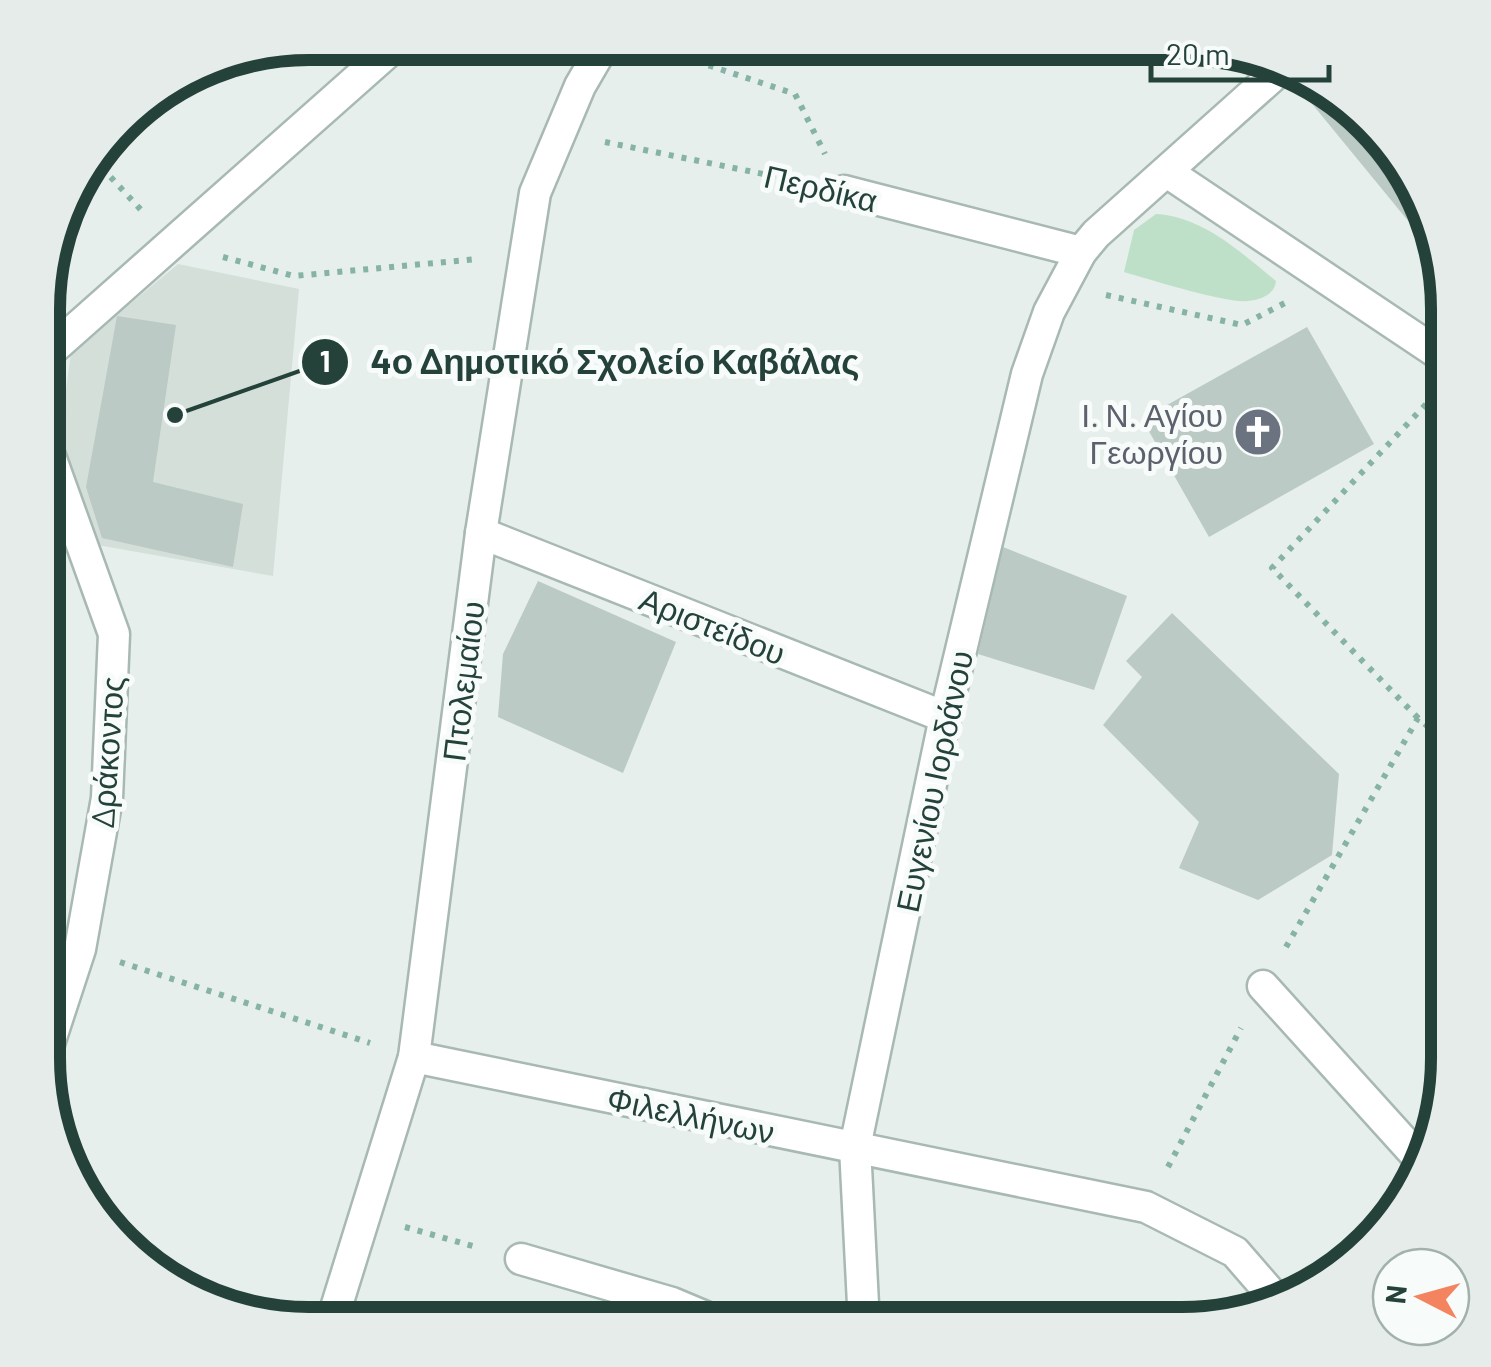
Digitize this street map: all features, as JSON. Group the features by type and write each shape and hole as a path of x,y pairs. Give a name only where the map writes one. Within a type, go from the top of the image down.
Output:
{"street":[{"path":"60,342 377,61"},
{"name":"Πτολεμαίου","path":"337,1307 414,1057 481,533 535,192 559,132 595,61"},
{"name":"Ευγενίου Ιορδάνου","path":"863,1306 855,1148 944,717 1027,374 1049,312 1081,252 1112,217 1168,172 1272,77"},
{"path":"1168,172 1430,348"},
{"name":"Περδίκα","path":"844,191 1081,252"},
{"name":"Δράκοντος","path":"60,485 114,634 107,798 80,949 61,1007"},
{"name":"Αριστείδου","path":"481,533 944,717"},
{"path":"1263,986 1412,1151"},
{"name":"Φιλελλήνων","path":"414,1057 1146,1207 1236,1252 1269,1291"},
{"path":"521,1259 681,1307"}],"path":[{"path":"695,61 795,94 844,191"},
{"name":"Περδίκα","path":"559,132 844,191"},
{"path":"104,170 171,243 294,276 524,255"},
{"path":"1063,286 1242,325 1290,300"},
{"path":"1418,718 1272,568 1430,398"},
{"path":"80,949 414,1057"},
{"path":"366,1216 521,1259"}],"shaded area":[{"path":"178,264 299,289 273,576 86,543 60,490 60,432 71,353"}],"green space":[{"path":"1156,214 1206,229 1276,281 1273,289 1258,299 1238,301 1124,272 1134,230"}],"building":[{"path":"1304,94 1346,122 1369,145 1398,185 1419,235"},
{"path":"117,316 176,325 153,482 243,504 233,567 102,538 86,487"},
{"name":"Ι. Ν. Αγίου Γεωργίου","path":"1307,327 1374,444 1209,537 1142,419"},
{"path":"1003,547 1127,596 1094,690 978,654"},
{"path":"538,581 676,642 623,773 498,717 503,654"},
{"path":"1172,613 1339,774 1332,855 1258,900 1179,868 1199,822 1103,725 1142,677 1126,661"}],"place":[{"name":"4ο Δημοτικό Σχολείο Καβάλας","path":"175,415"},
{"name":"Ι. Ν. Αγίου Γεωργίου","path":"1258,432"}]}
